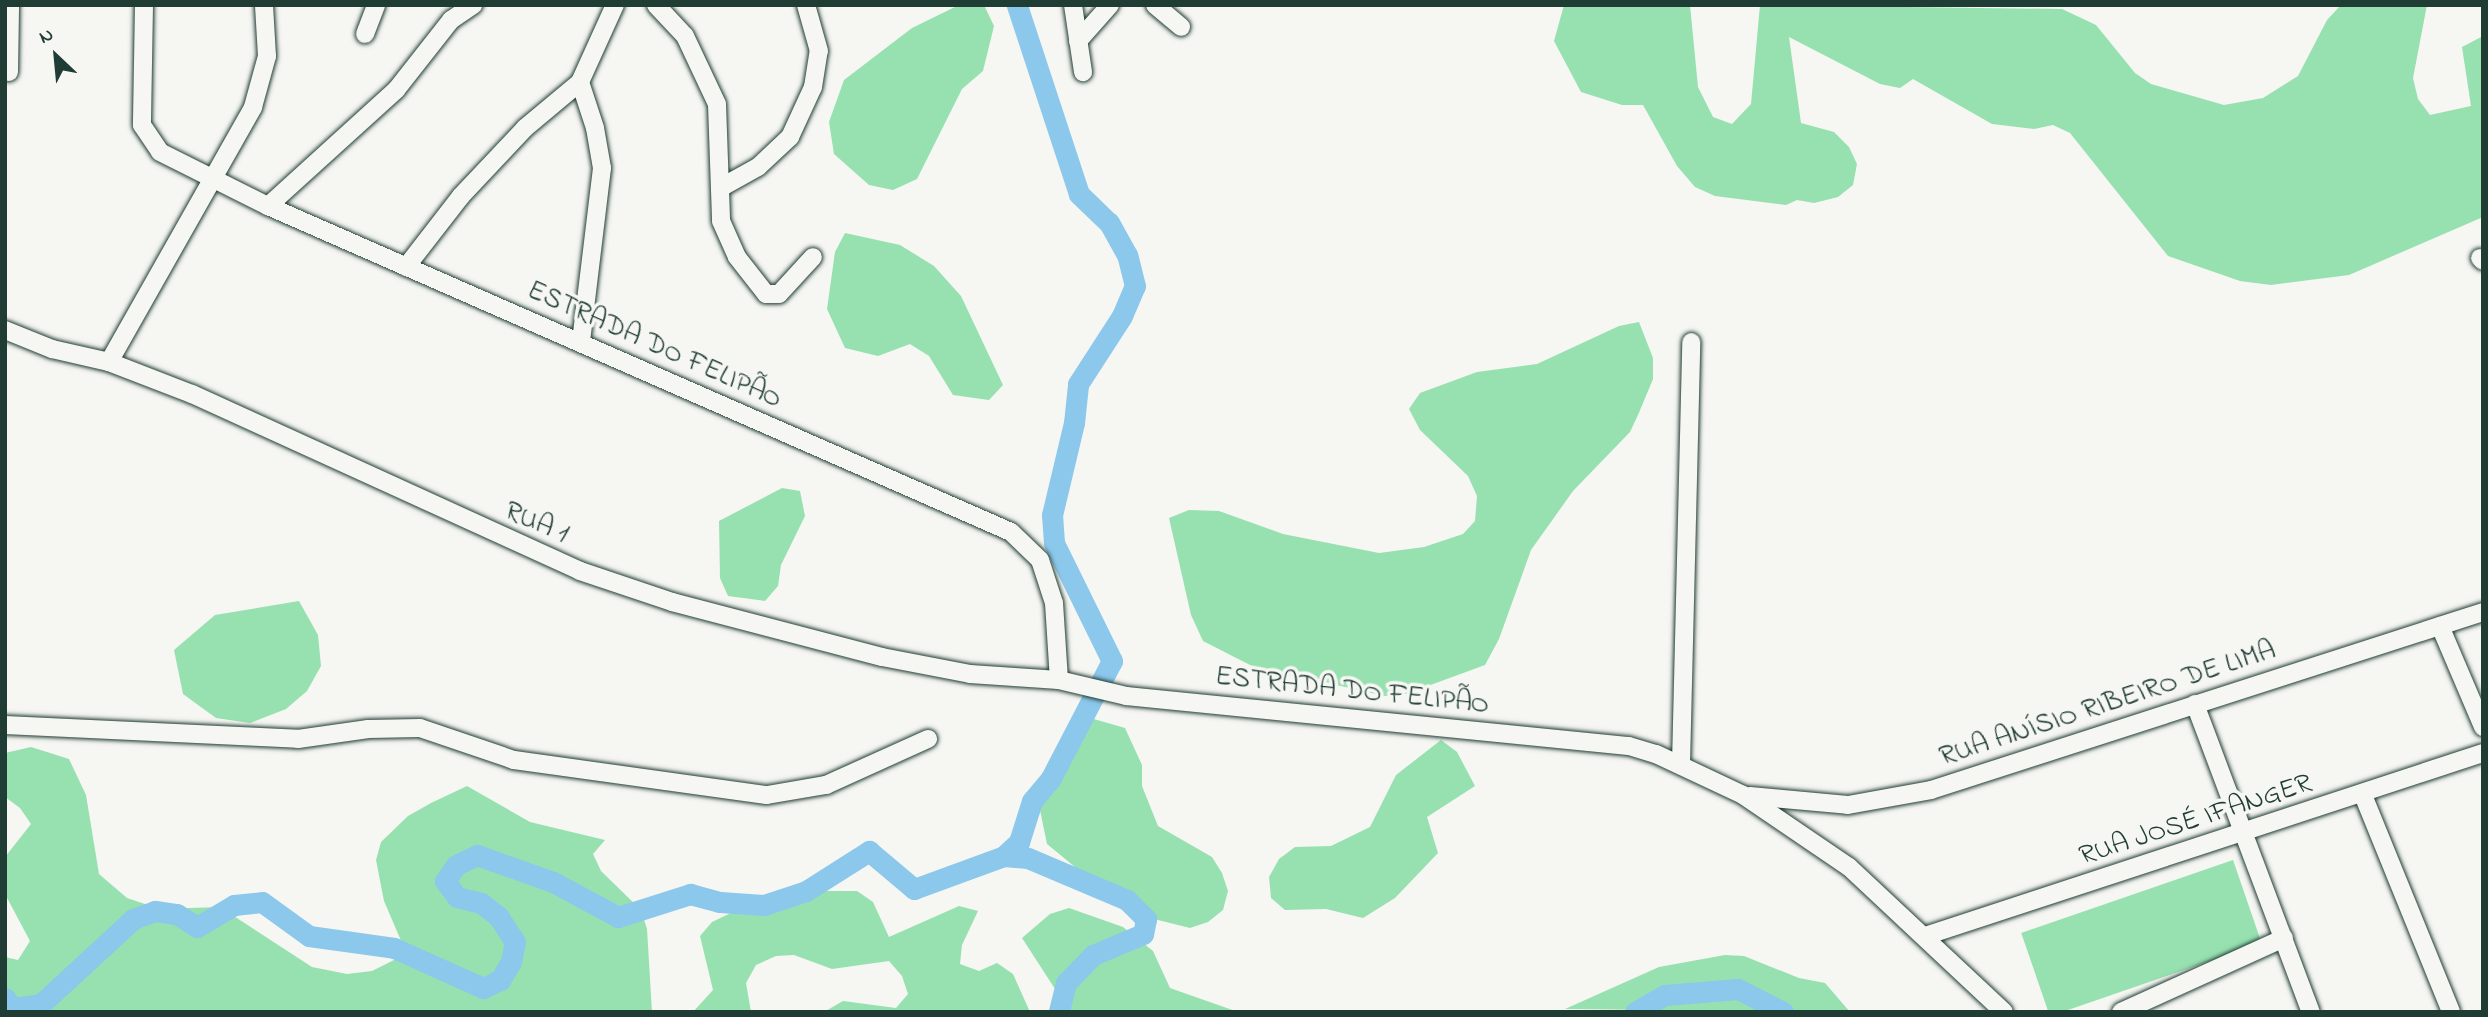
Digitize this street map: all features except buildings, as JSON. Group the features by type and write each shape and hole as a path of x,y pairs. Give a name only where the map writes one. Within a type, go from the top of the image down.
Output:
{"street":[{"path":"9,72 10,5"},
{"name":"ESTRADA DO FELIPÃO","path":"144,5 142,125 160,152 268,206 1012,532 1040,560 1054,603 1065,681 1126,696 1629,746 1681,764 1743,795"},
{"path":"109,362 214,177 257,94 267,56 264,5"},
{"path":"365,34 376,5"},
{"path":"268,206 396,90 446,13 473,5"},
{"path":"406,267 461,196 525,128 580,82 615,5"},
{"path":"656,5 685,36 717,104 721,221 737,257 766,294 779,294 813,257"},
{"path":"720,188 758,167 790,137 813,87 819,51 806,5"},
{"path":"1073,5 1083,72"},
{"path":"1078,41 1110,5"},
{"path":"1155,5 1181,27"},
{"path":"580,82 595,128 602,168 581,341"},
{"name":"RUA 1","path":"5,330 52,349 109,362 192,394 579,571 659,598 882,657 970,674 1065,681"},
{"path":"1681,764 1691,342"},
{"name":"RUA ANÍSIO RIBEIRO DE LIMA","path":"1743,795 1816,804 1875,803 1931,790 2483,612"},
{"path":"2440,626 2483,727"},
{"path":"2195,704 2241,834 2311,1012"},
{"path":"5,725 298,739 368,729 420,728 514,760 767,795 827,785 928,739"},
{"name":"RUA JOSÉ IFANGER","path":"1925,936 2483,753"},
{"path":"2363,794 2451,1012"},
{"path":"1743,795 1849,867 2004,1012"},
{"path":"2121,1012 2284,938"}],"green space":[{"path":"959,5 984,5 994,26 983,71 962,89 917,179 893,190 869,185 834,154 829,122 844,80 912,28"},
{"path":"1564,5 1690,5 1698,87 1713,117 1732,124 1751,104 1760,5 2062,9 2096,25 2135,73 2151,84 2224,105 2263,98 2298,76 2327,20 2341,5 2427,5 2413,78 2418,99 2430,115 2471,106 2462,47 2483,36 2483,217 2349,275 2271,285 2240,281 2168,256 2070,133 2053,125 2034,129 1992,124 1913,79 1900,88 1880,84 1789,37 1801,123 1834,132 1849,147 1857,164 1853,185 1838,197 1814,203 1797,200 1786,205 1715,196 1695,187 1677,166 1643,105 1622,105 1581,92 1554,41"},
{"path":"845,233 900,245 934,266 961,296 1003,385 989,400 953,395 929,356 910,344 878,356 845,348 827,309 835,252"},
{"path":"1639,322 1653,358 1653,379 1638,415 1630,432 1573,491 1531,550 1499,639 1485,665 1406,694 1385,696 1252,666 1203,641 1191,615 1169,518 1189,510 1219,511 1283,534 1379,553 1424,547 1463,534 1475,521 1477,496 1468,476 1420,430 1409,409 1420,393 1477,372 1537,364 1619,326"},
{"path":"782,488 800,491 805,516 781,565 778,586 765,601 728,596 720,578 719,521"},
{"path":"299,601 318,635 321,666 307,691 286,709 250,723 216,718 183,694 174,650 215,615"},
{"path":"1080,715 1125,728 1142,765 1142,786 1158,826 1212,857 1222,873 1228,891 1223,910 1208,922 1190,928 1154,919 1086,876 1047,844 1039,805 1043,785 1073,758 1083,740"},
{"path":"1441,740 1457,752 1475,786 1427,817 1438,853 1395,898 1363,918 1326,909 1285,910 1271,898 1269,877 1279,859 1295,847 1331,846 1370,827 1396,775"},
{"path":"31,747 69,759 86,795 99,874 127,898 160,909 220,907 312,967 347,974 372,971 394,960 402,943 384,901 376,860 381,842 408,816 431,803 467,786 530,822 605,840 593,854 601,871 641,910 647,929 652,1012 5,1012 5,957 18,960 30,941 5,894 5,857 31,824 20,808 5,797 5,753"},
{"path":"2233,860 2262,943 2062,1012 2048,1012 2021,933"},
{"path":"857,891 873,902 889,937 959,906 978,911 962,945 960,964 979,971 997,963 1013,974 1030,1012 824,1012 843,1001 896,1008 908,994 902,976 889,961 832,969 794,955 776,956 756,965 746,983 751,1012 693,1012 713,990 700,936 712,922 775,892"},
{"path":"1069,908 1123,927 1153,951 1170,988 1238,1012 1070,1012 1022,938 1050,914"},
{"path":"1725,955 1744,956 1799,978 1825,983 1850,1012 1565,1009 1659,967"}],"waterway":[{"path":"1004,856 1019,842 1032,801 1051,778 1112,661 1054,543 1052,515 1074,423 1078,384 1122,316 1135,286 1127,255 1109,223 1079,194 1017,5"},
{"path":"5,998 13,1008 41,1004 133,919 155,911 177,914 197,927 234,905 262,902 309,936 394,948 483,988 500,980 511,962 515,942 499,917 481,903 457,897 445,881 456,865 477,855 553,882 618,917 690,894 720,902 764,905 806,891 869,851 914,889 1004,856 1028,858 1127,900 1146,919 1143,934 1093,955 1066,983 1059,1012"},
{"path":"1635,1012 1665,995 1738,989 1783,1012"}]}
